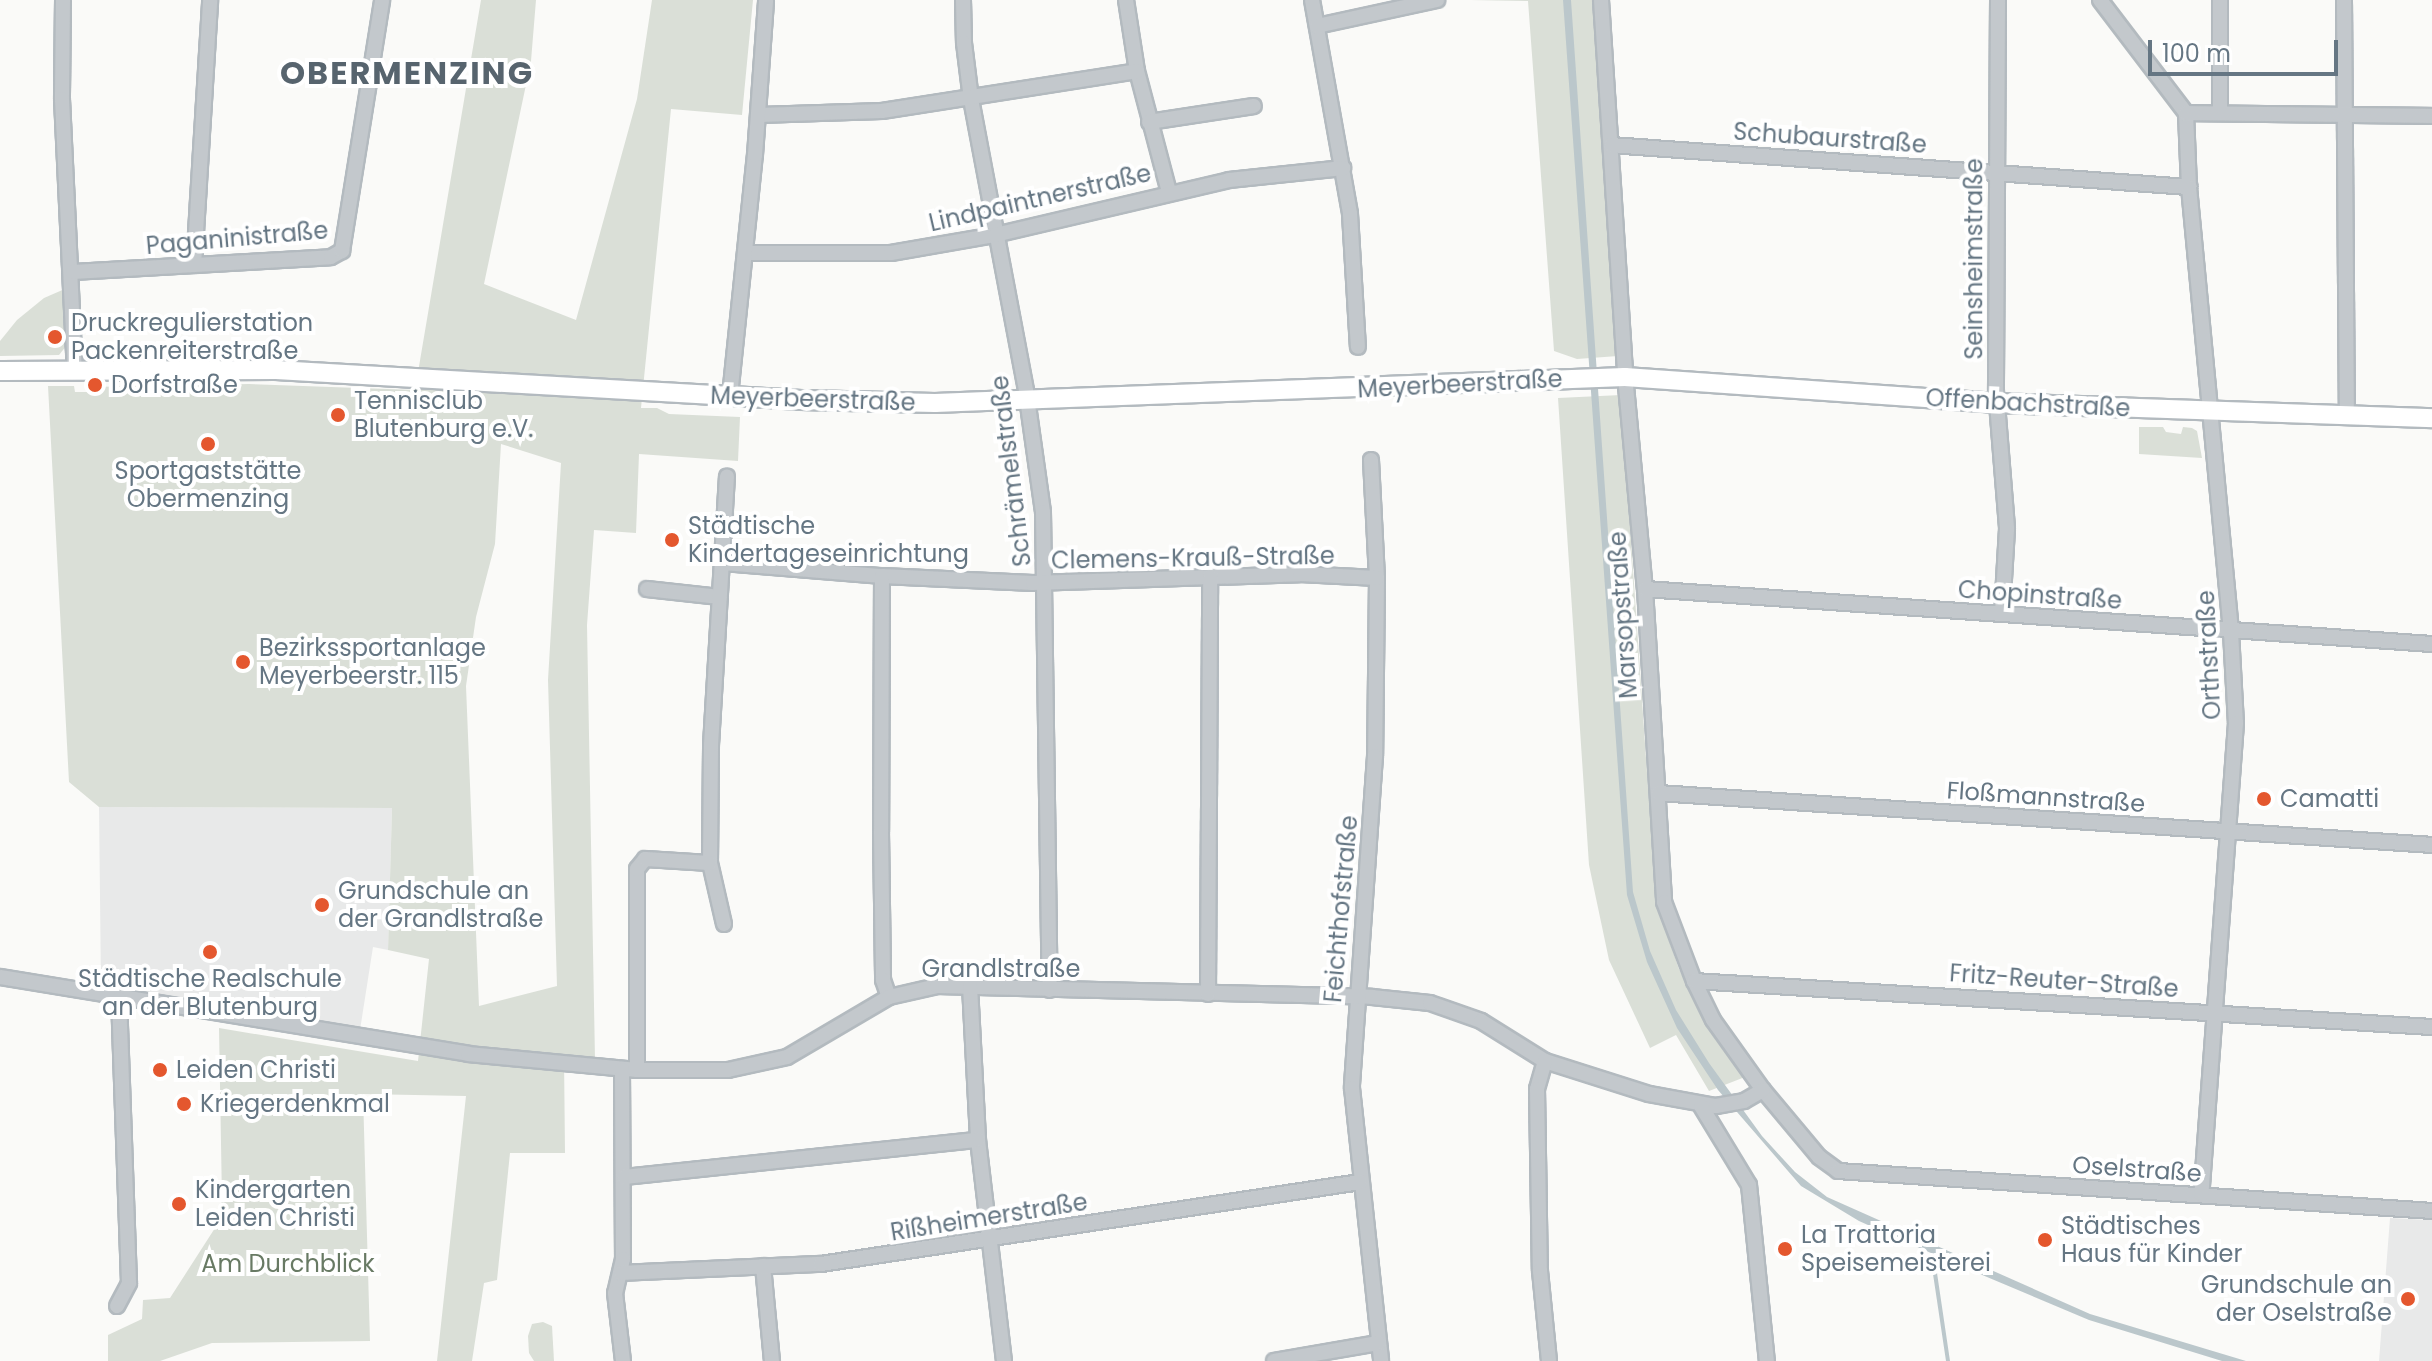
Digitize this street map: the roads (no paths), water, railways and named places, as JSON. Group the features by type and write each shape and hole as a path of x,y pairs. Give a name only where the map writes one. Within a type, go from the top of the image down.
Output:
{"street":[{"path":"63,0 62,99 73,272 75,371"},
{"path":"194,265 210,0"},
{"name":"Paganinistraße","path":"73,272 331,257 342,251 382,0"},
{"path":"730,396 759,115 766,0"},
{"name":"Schrämelstraße","path":"963,0 964,43 971,99 1028,402 1043,512 1050,990"},
{"path":"1126,0 1137,71 1169,192"},
{"path":"1312,0 1350,214 1358,347"},
{"path":"1317,26 1437,0"},
{"name":"Marsopstraße","path":"1601,0 1611,145 1616,377 1645,589 1664,902 1694,981 1713,1020 1763,1090 1819,1157 1838,1171"},
{"name":"Seinsheimstraße","path":"1998,0 1995,172 1997,403 2007,529 2002,614"},
{"path":"2100,0 2186,113 2432,116"},
{"path":"2220,0 2220,113"},
{"path":"2344,0 2347,417"},
{"path":"759,115 882,111 1137,71"},
{"path":"1149,122 1254,106"},
{"name":"Orthstraße","path":"2186,113 2189,187 2231,632 2236,723 2201,1195"},
{"name":"Schubaurstraße","path":"1611,145 2189,187"},
{"name":"Lindpaintnerstraße","path":"746,253 891,253 995,235 1169,192 1274,174 1343,168"},
{"name":"Meyerbeerstraße","path":"0,371 276,370 866,403 1028,402 1616,377"},
{"name":"Offenbachstraße","path":"1616,377 1997,403 2432,418"},
{"name":"Feichthofstraße","path":"1371,460 1377,578 1375,756 1352,1088 1381,1361"},
{"path":"724,924 710,863 711,745 727,476"},
{"name":"Clemens-Krauß-Straße","path":"723,563 882,576 1046,582 1300,574 1377,578"},
{"path":"882,576 883,980 889,997"},
{"path":"1208,994 1210,577"},
{"path":"647,589 720,597"},
{"name":"Chopinstraße","path":"1645,589 2432,644"},
{"name":"Floßmannstraße","path":"1658,793 2432,845"},
{"path":"623,1361 615,1293 621,1273 637,869 645,859 710,863"},
{"name":"Grandlstraße","path":"0,977 468,1054 630,1070 728,1070 787,1057 889,997 937,986 1358,997 1430,1003 1481,1021 1545,1061 1638,1091 1701,1106 1744,1101 1763,1090"},
{"name":"Fritz-Reuter-Straße","path":"1694,981 2432,1027"},
{"path":"970,986 978,1140 1004,1361"},
{"path":"117,1306 129,1283 119,999"},
{"path":"1545,1061 1537,1089 1540,1271 1549,1361"},
{"path":"1701,1106 1749,1185 1767,1361"},
{"path":"624,1177 978,1140"},
{"name":"Oselstraße","path":"1838,1171 2432,1211"},
{"name":"Rißheimerstraße","path":"621,1273 821,1264 1360,1182"},
{"path":"763,1266 772,1361"},
{"path":"1274,1361 1378,1343"}],"place":[{"name":"Druckregulierstation Packenreiterstraße","path":"55,337"},
{"name":"Dorfstraße","path":"95,385"},
{"name":"Tennisclub Blutenburg e.V.","path":"338,415"},
{"name":"Sportgaststätte Obermenzing","path":"208,444"},
{"name":"Städtische Kindertageseinrichtung","path":"672,540"},
{"name":"Bezirkssportanlage Meyerbeerstr. 115","path":"243,662"},
{"name":"Camatti","path":"2264,799"},
{"name":"Grundschule an der Grandlstraße","path":"322,905"},
{"name":"Städtische Realschule an der Blutenburg","path":"210,952"},
{"name":"Leiden Christi","path":"160,1070"},
{"name":"Kriegerdenkmal","path":"184,1104"},
{"name":"Kindergarten Leiden Christi","path":"179,1204"},
{"name":"Städtisches Haus für Kinder","path":"2045,1240"},
{"name":"La Trattoria Speisemeisterei","path":"1785,1249"},
{"name":"Grundschule an der Oselstraße","path":"2408,1299"}],"district":[{"name":"OBERMENZING","path":"407,73"}],"park label":[{"name":"Am Durchblick","path":"288,1264"}]}
